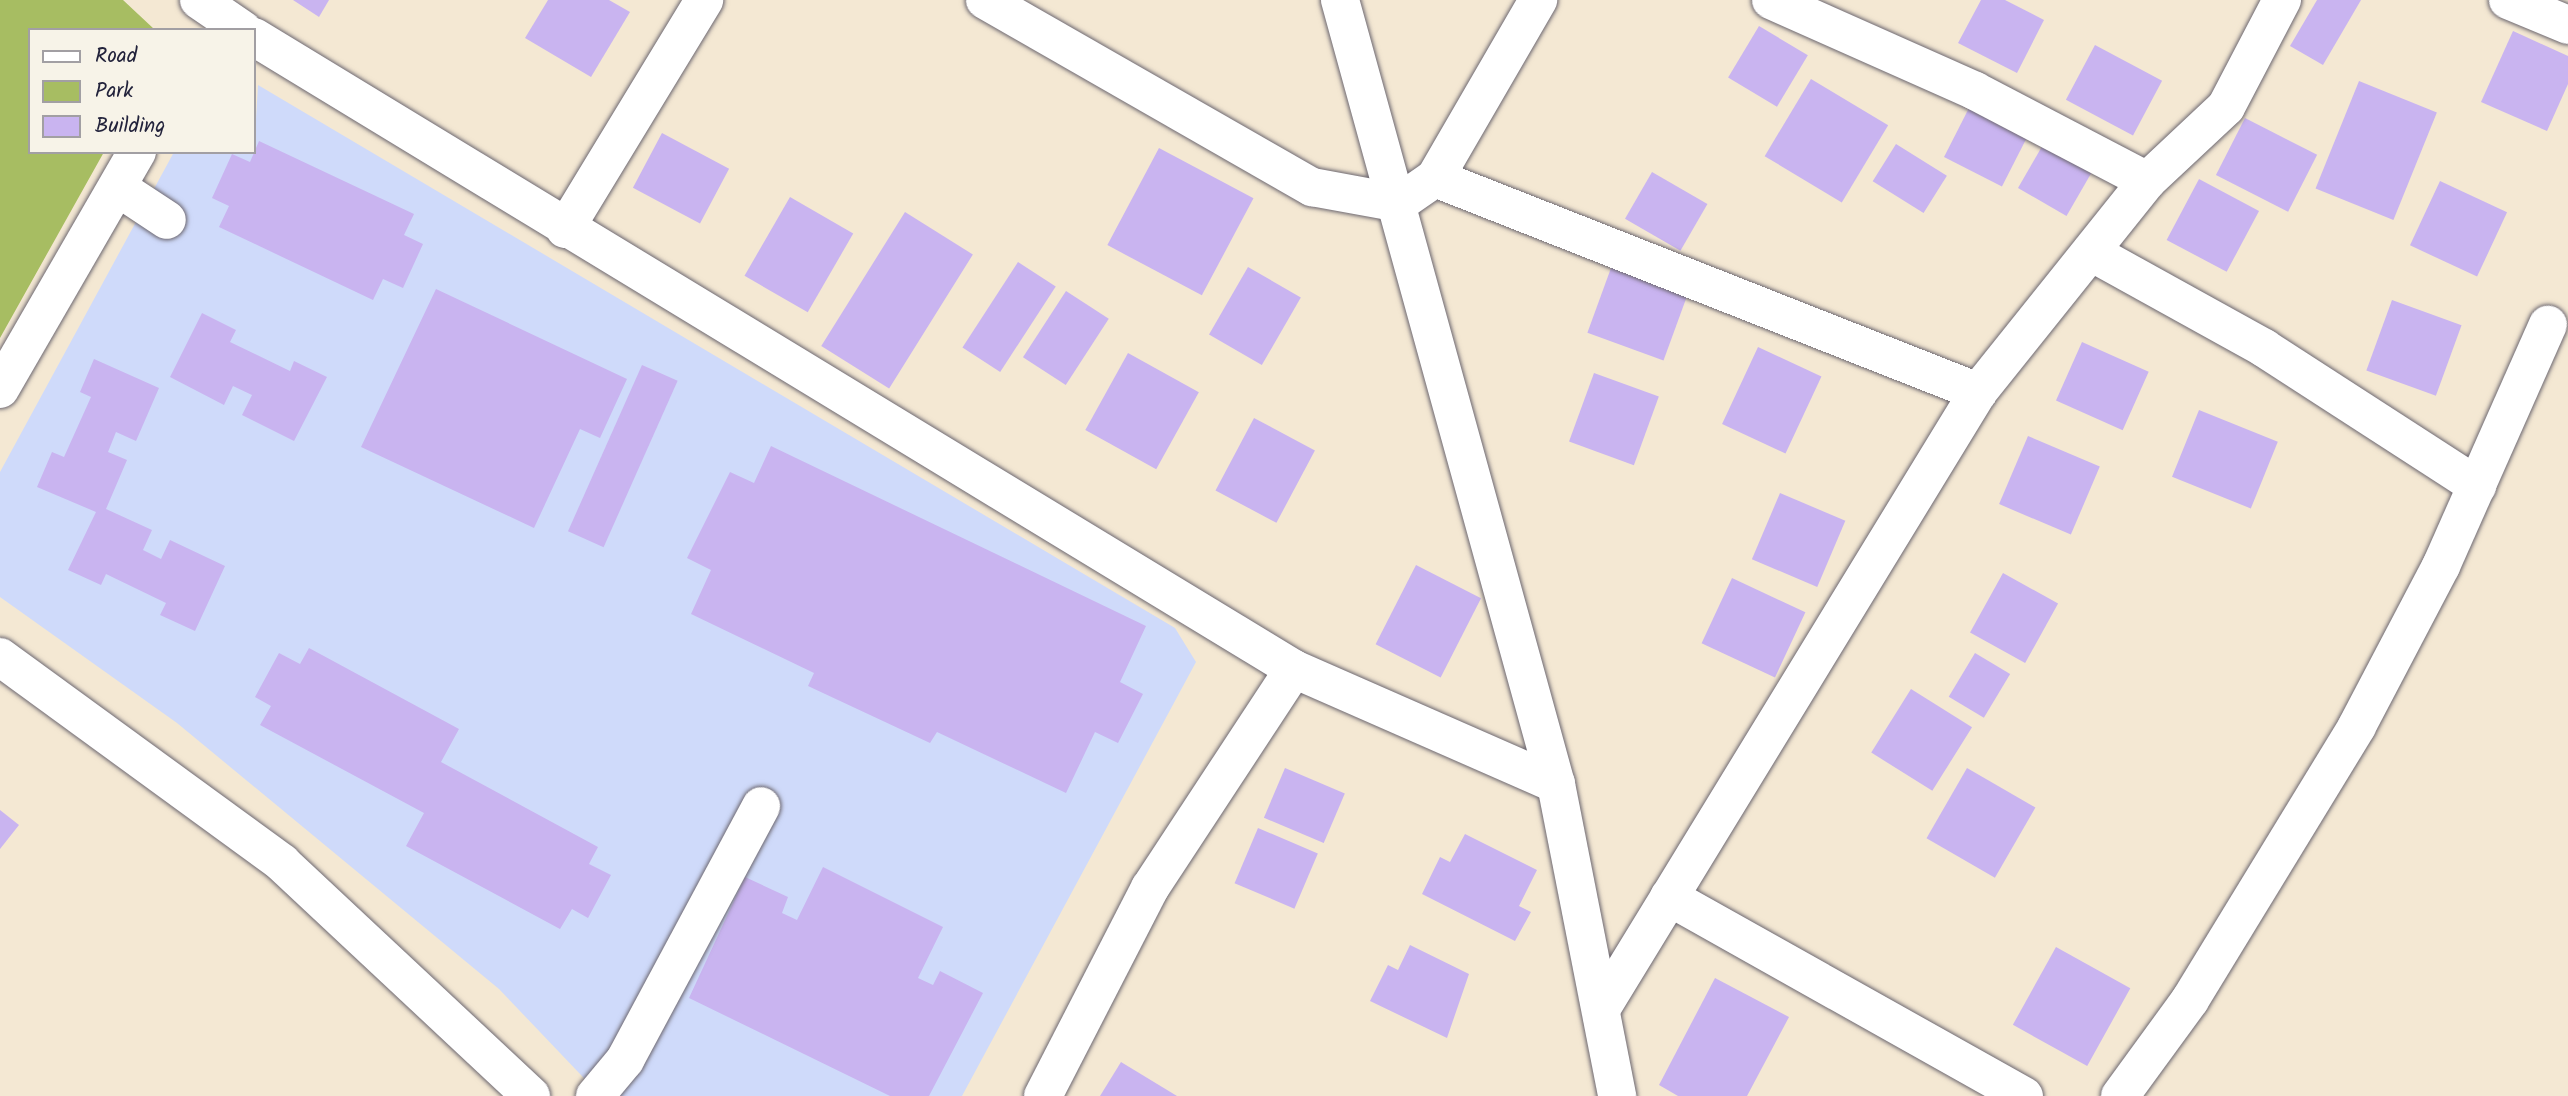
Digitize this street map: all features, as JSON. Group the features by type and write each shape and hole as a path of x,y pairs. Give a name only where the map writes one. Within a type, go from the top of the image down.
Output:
{"street":[{"path":"565,229 705,0"},
{"path":"985,0 1312,187 1399,203 1435,178 1538,0"},
{"path":"1340,0 1399,203 1556,784 1601,1009 1608,1088"},
{"path":"1771,0 1975,91 2147,181"},
{"path":"1601,1009 1978,393 2147,181 2225,107 2282,0"},
{"path":"2508,0 2568,25"},
{"path":"200,12 238,28"},
{"path":"256,38 565,229 1294,669 1556,784"},
{"path":"0,389 120,189 136,154"},
{"path":"1435,178 1978,393"},
{"path":"120,189 167,220"},
{"path":"2091,252 2264,348 2477,486"},
{"path":"2120,1096 2290,841 2400,646 2477,486 2548,325"},
{"path":"0,657 282,863 531,1096"},
{"path":"1043,1096 1150,888 1294,669"},
{"path":"595,1096 625,1060 761,806"},
{"path":"1669,897 2024,1096"}],"shaded area":[{"path":"258,85 1175,628 1196,662 962,1096 601,1096 499,989 177,723 0,597 0,472 173,154 256,154"}],"green space":[{"path":"0,0 123,0 153,28 28,28 28,154 103,154 0,338"}],"building":[{"path":"293,0 329,0 319,17"},
{"path":"548,0 609,0 630,12 591,77 525,38"},
{"path":"1981,0 2005,0 2044,20 2017,73 1958,43"},
{"path":"2317,0 2361,0 2323,65 2290,46"},
{"path":"1759,26 1808,55 1777,107 1728,77"},
{"path":"2513,31 2568,56 2568,84 2547,131 2481,102"},
{"path":"2095,45 2162,81 2133,135 2066,100"},
{"path":"1811,79 1888,125 1842,202 1765,156"},
{"path":"2359,81 2437,112 2393,220 2316,189"},
{"path":"1969,108 2027,138 2002,187 1944,157"},
{"path":"2245,118 2317,155 2288,212 2216,175"},
{"path":"662,133 729,169 700,223 633,188"},
{"path":"259,141 414,214 404,235 423,244 403,288 383,279 373,300 219,227 229,206 212,198 232,154 250,162 256,154"},
{"path":"2044,143 2092,171 2066,216 2018,188"},
{"path":"1896,144 1947,176 1924,213 1873,181"},
{"path":"1159,148 1253,198 1202,295 1107,245"},
{"path":"1652,172 1707,204 1680,251 1625,219"},
{"path":"2199,179 2259,211 2227,272 2167,240"},
{"path":"2440,181 2507,212 2477,277 2410,245"},
{"path":"790,197 853,234 808,312 744,276"},
{"path":"905,212 973,254 889,388 821,346"},
{"path":"1018,262 1056,287 1000,372 962,348"},
{"path":"1248,267 1301,298 1262,365 1209,335"},
{"path":"1611,268 1687,296 1664,361 1587,333"},
{"path":"436,289 627,379 600,438 580,429 534,528 361,447"},
{"path":"1066,291 1109,319 1066,385 1023,357"},
{"path":"2392,300 2462,325 2436,396 2366,370"},
{"path":"202,313 236,330 230,342 290,371 294,361 327,377 294,441 242,415 252,395 233,386 224,405 170,377"},
{"path":"2082,342 2149,372 2123,430 2056,400"},
{"path":"1758,347 1821,377 1786,454 1722,424"},
{"path":"1128,353 1199,392 1156,469 1085,430"},
{"path":"94,359 159,388 136,441 116,432 108,452 127,460 106,509 152,530 143,550 161,559 170,540 225,566 195,631 160,615 166,603 106,574 101,585 68,570 96,512 37,487 52,452 64,457 91,397 80,392"},
{"path":"642,365 678,381 604,547 568,531"},
{"path":"1594,373 1659,397 1634,465 1569,442"},
{"path":"2199,410 2278,442 2251,509 2172,477"},
{"path":"1254,418 1315,450 1276,523 1216,490"},
{"path":"2028,436 2100,466 2071,535 1999,504"},
{"path":"771,446 1146,626 1120,682 1143,694 1118,743 1095,732 1066,793 937,732 930,743 808,686 814,673 691,614 711,570 687,558 730,472 754,483"},
{"path":"1780,493 1845,521 1817,587 1752,559"},
{"path":"1416,565 1481,598 1441,677 1376,644"},
{"path":"2003,573 2058,604 2025,663 1970,632"},
{"path":"1732,578 1805,612 1775,677 1702,643"},
{"path":"309,648 459,729 441,762 598,847 589,864 611,875 588,918 572,909 560,929 406,846 424,813 260,725 271,706 255,697 279,653 300,664"},
{"path":"1975,653 2010,674 1984,718 1949,697"},
{"path":"1911,689 1972,727 1932,791 1871,753"},
{"path":"1285,768 1345,793 1324,843 1264,818"},
{"path":"1967,768 2035,808 1995,878 1926,838"},
{"path":"0,810 19,825 0,849"},
{"path":"1258,828 1318,853 1294,909 1235,883"},
{"path":"1465,834 1537,870 1519,906 1531,912 1515,941 1422,894 1440,857 1450,862"},
{"path":"823,867 943,927 918,978 933,985 940,971 983,993 929,1096 890,1096 689,998 745,877 788,897 782,913 797,920"},
{"path":"1410,945 1469,974 1447,1038 1370,1001 1388,965 1398,970"},
{"path":"2056,947 2130,988 2087,1066 2013,1025"},
{"path":"1715,978 1789,1017 1747,1096 1678,1096 1659,1085"},
{"path":"1121,1062 1177,1096 1100,1096"}]}
